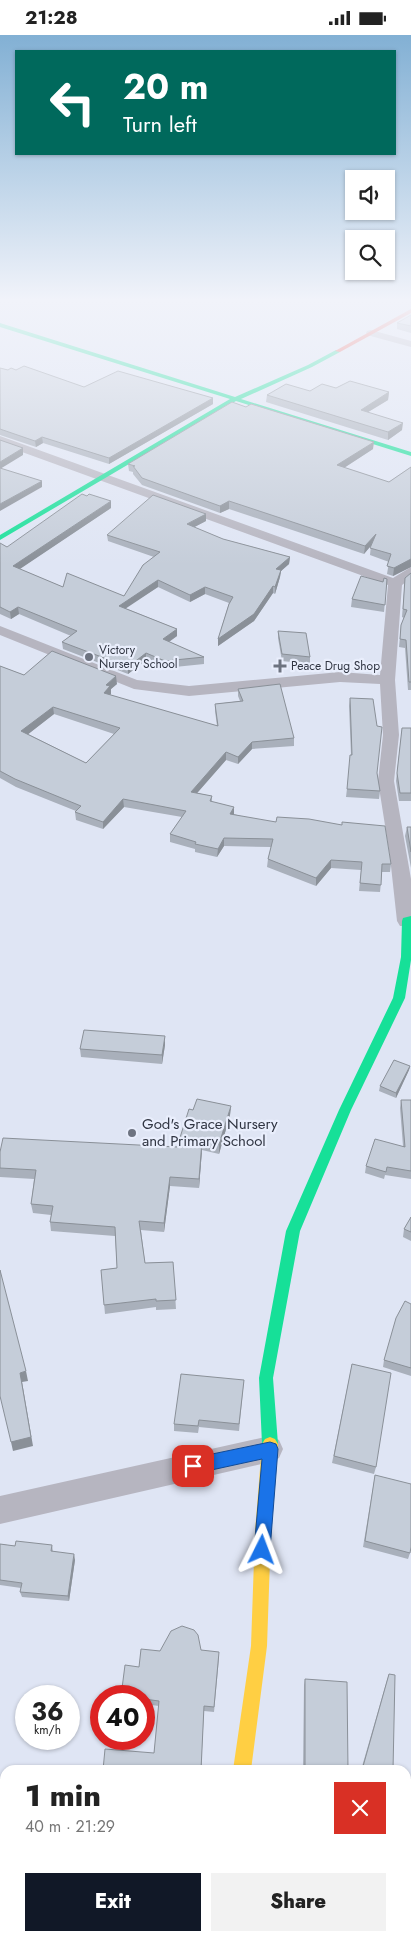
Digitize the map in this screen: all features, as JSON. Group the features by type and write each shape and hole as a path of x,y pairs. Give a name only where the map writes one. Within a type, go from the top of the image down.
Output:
{"street":[{"path":"197,387 411,453"},
{"path":"0,537 235,399 262,387"},
{"path":"0,440 395,583"},
{"path":"243,1765 259,1646 263,1531 270,1449 266,1378 293,1231 345,1110 399,998 406,957 409,921 386,781 391,735 387,680 395,583 411,571"},
{"path":"0,630 134,685 168,690 190,691 340,677 387,680"},
{"path":"0,1510 270,1449"}],"building":[{"path":"0,387 174,387 213,398 109,458 42,437 35,441 0,429"},
{"path":"281,387 296,387 310,391 317,387 371,387 389,392 361,410 403,423 388,432 267,395"},
{"path":"232,402 246,407 251,404 374,442 337,465 389,482 411,467 411,559 394,568 387,566 391,554 370,548 376,534 365,546 229,501 220,506 142,478 133,466 135,466 128,464"},
{"path":"0,440 23,448 0,462"},
{"path":"0,468 42,481 0,504"},
{"path":"82,494 87,496 89,494 111,501 13,566 63,587 67,573 124,596 143,565 160,552 107,535 153,495 206,514 187,524 223,539 290,557 276,569 281,570 275,587 273,586 254,614 218,639 233,597 205,587 190,595 158,580 119,606 177,629 163,639 204,657 165,661 146,653 128,667 62,642 77,631 18,607 10,612 0,607 0,543 7,547"},
{"path":"411,573 411,682 409,682 406,640 400,639 401,625 407,610 403,609 405,578"},
{"path":"361,576 383,582 384,578 387,579 385,605 352,599"},
{"path":"278,631 306,633 310,657 282,654"},
{"path":"52,651 116,676 106,685 110,686 104,693 218,726 215,704 243,701 238,689 280,684 294,738 252,742 238,757 226,752 191,792 212,796 210,801 234,807 230,814 276,822 277,817 309,819 342,825 342,822 385,826 391,864 382,864 381,885 360,883 362,862 331,860 316,878 268,859 273,839 224,838 218,849 195,844 196,842 170,834 186,811 123,799 103,822 75,812 81,806 0,771 0,666 24,675","holes":["53,707 120,728 86,763 21,731"]},
{"path":"350,698 373,699 377,726 382,727 377,773 380,791 347,789 350,755 352,755"},
{"path":"402,728 411,728 411,793 400,793 397,773"},
{"path":"407,827 411,827 411,852"},
{"path":"84,1030 165,1036 162,1055 80,1049"},
{"path":"394,1060 410,1066 396,1093 380,1086"},
{"path":"197,1099 231,1106 219,1144 202,1141 199,1179 170,1177 164,1223 139,1221 145,1263 173,1262 176,1300 156,1301 156,1299 104,1305 101,1270 117,1268 115,1227 50,1222 53,1206 31,1204 36,1170 0,1168 0,1152 3,1138 177,1147 189,1109 193,1110"},
{"path":"401,1100 411,1100 411,1171 387,1167 386,1172 366,1166 375,1139 405,1147"},
{"path":"411,1217 411,1232 404,1229"},
{"path":"0,1270 26,1371 20,1373 31,1437 11,1442 0,1396"},
{"path":"405,1301 411,1304 411,1368 384,1360 396,1318"},
{"path":"352,1364 391,1373 376,1467 334,1456"},
{"path":"181,1374 244,1380 239,1424 199,1420 198,1426 174,1424"},
{"path":"375,1475 411,1484 410,1553 365,1541"},
{"path":"16,1541 52,1545 51,1551 74,1554 68,1596 20,1592 22,1583 0,1580 0,1544 15,1546"},
{"path":"182,1626 194,1630 198,1635 201,1650 219,1652 214,1707 204,1706 201,1765 103,1765 105,1750 154,1753 159,1701 155,1700 155,1685 122,1685 125,1665 139,1667 141,1649 160,1651 171,1631"},
{"path":"389,1674 395,1675 393,1765 363,1765"},
{"path":"305,1679 347,1682 348,1765 305,1765"}],"traffic: fast":[{"path":"197,387 411,454"},
{"path":"0,538 235,399 262,387"},
{"path":"270,1444 266,1378 293,1231 345,1110 399,998 406,957 407,921 411,920"}],"traffic: slow":[{"path":"243,1765 259,1646 263,1531 270,1444"}],"place":[{"name":"Victory Nursery School","path":"89,657"},
{"name":"Peace Drug Shop","path":"280,666"},
{"name":"God's Grace Nursery and Primary School","path":"132,1133"}],"route":[{"path":"193,1466 270,1449 262,1550"}]}
